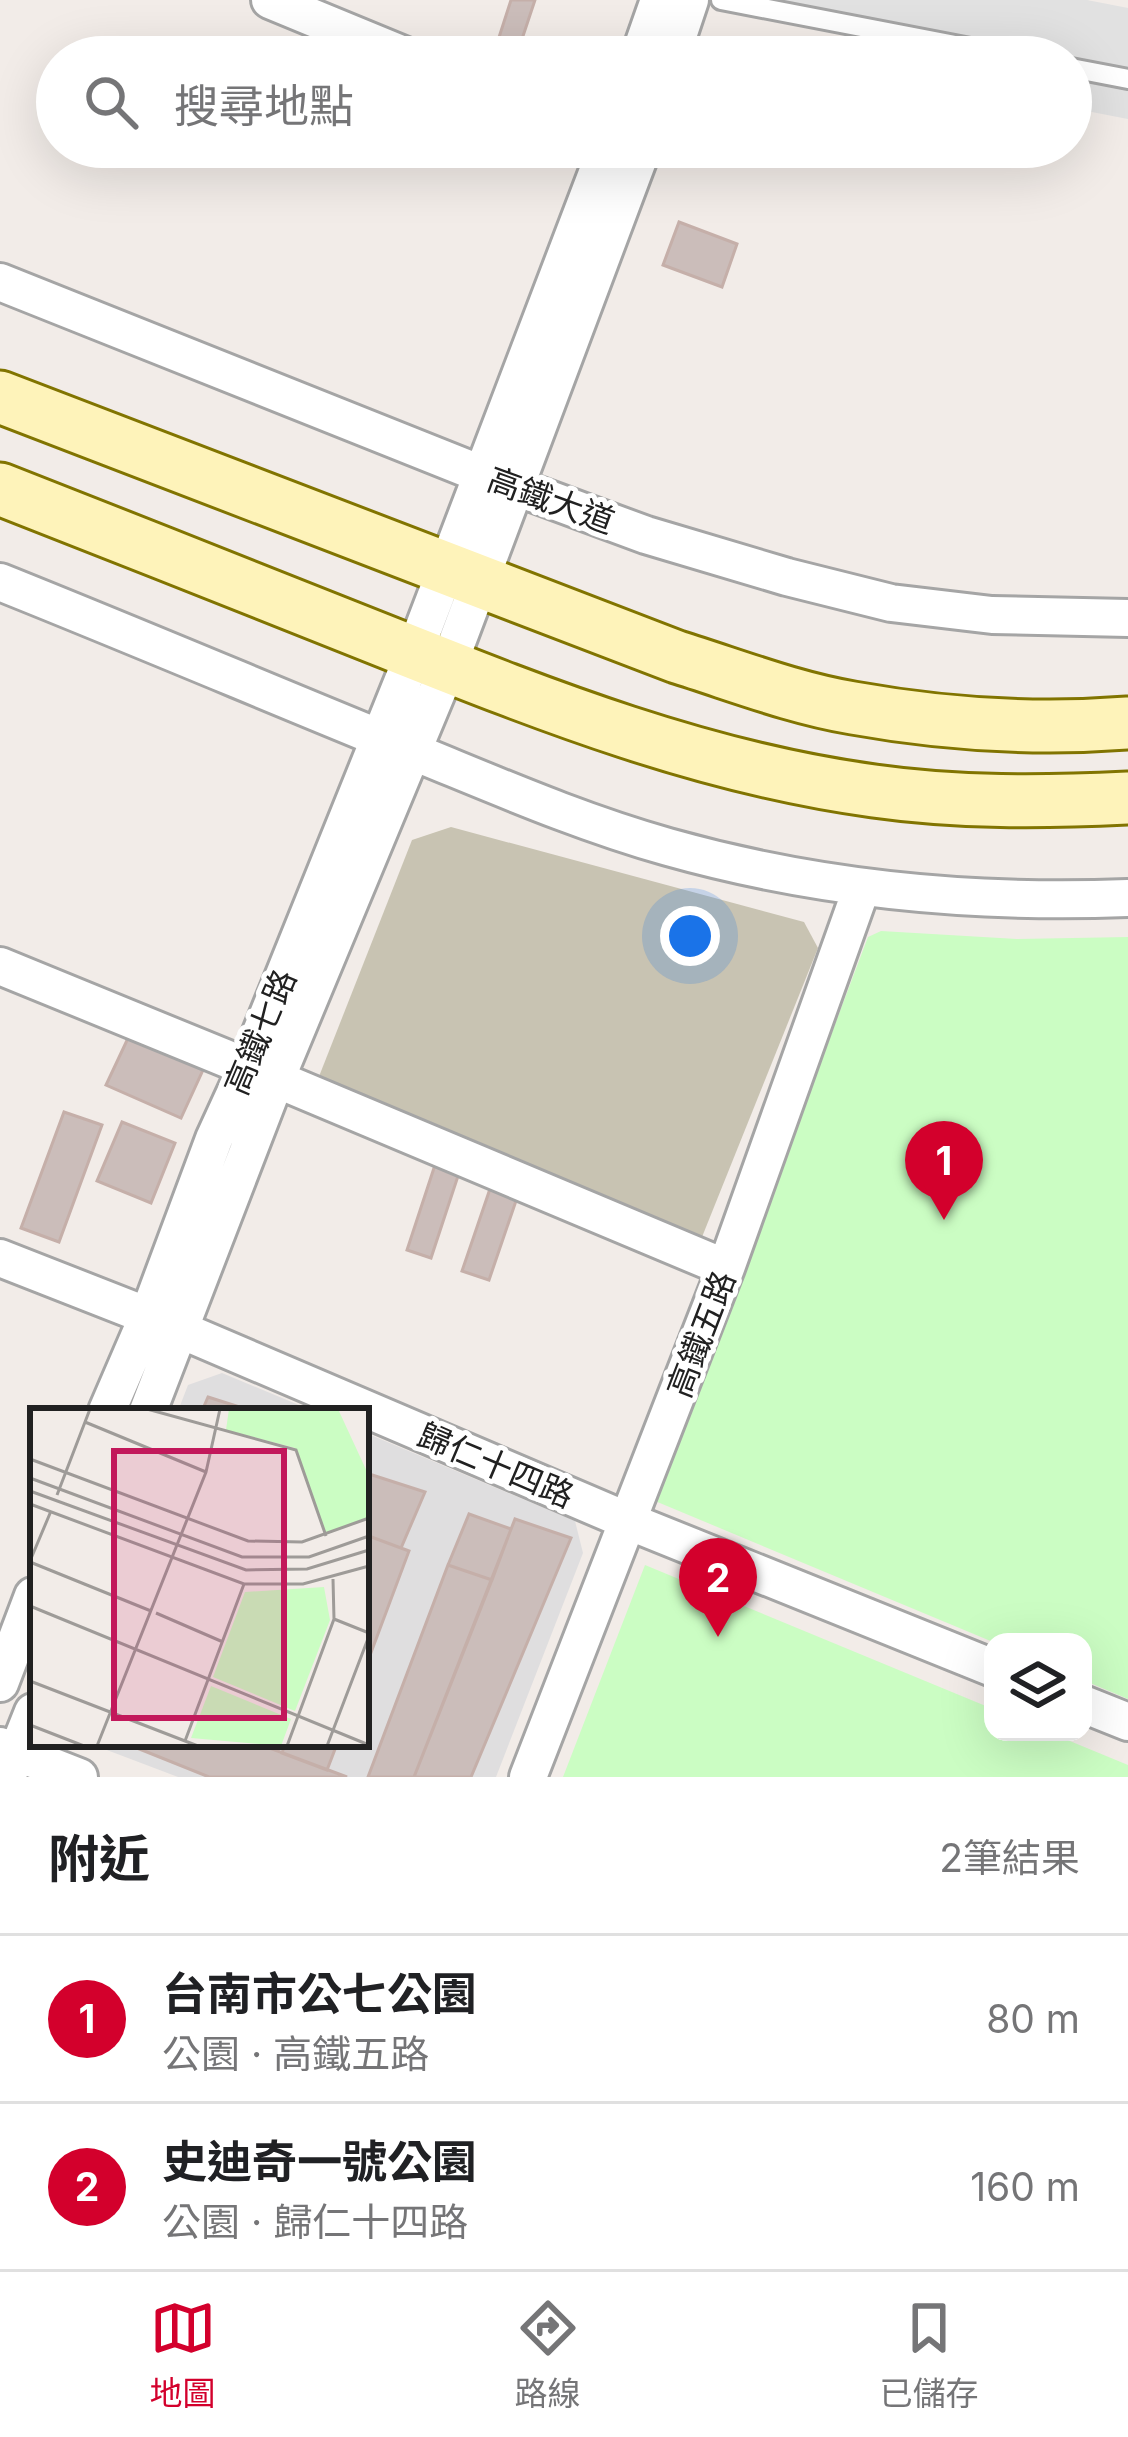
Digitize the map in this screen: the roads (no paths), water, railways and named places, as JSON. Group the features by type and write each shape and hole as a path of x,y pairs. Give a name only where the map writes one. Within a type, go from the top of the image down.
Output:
{"street":[{"path":"270,0 357,36"},
{"path":"646,36 659,0"},
{"path":"678,36 690,0"},
{"path":"462,576 482,474 599,168"},
{"path":"462,576 517,485 635,168"},
{"name":"高鐵大道","path":"0,282 482,474 666,541 891,602 992,616 1128,618"},
{"path":"0,398 677,657 780,690 850,708 936,719 1097,726 1128,723"},
{"path":"0,489 431,660 668,747 771,773 875,791 964,799 1128,798"},
{"name":"高鐵七路","path":"149,1408 164,1323 462,576"},
{"path":"0,582 566,815 672,848 862,887 1044,900 1128,898"},
{"name":"高鐵五路","path":"528,1777 726,1268 862,887"},
{"path":"0,966 726,1268"},
{"name":"歸仁十四路","path":"0,1258 363,1408"},
{"name":"高鐵七路","path":"109,1408 164,1323"},
{"name":"歸仁十四路","path":"369,1410 984,1664"},
{"path":"0,1683 30,1604"},
{"path":"1092,1708 1128,1722"},
{"path":"30,1718 8,1759 80,1777"}],"lane":[{"path":"721,0 907,36"},
{"path":"1092,72 1128,79"}],"place":[{"name":"台南市公七公園","path":"944,1220"},
{"name":"史迪奇一號公園","path":"718,1637"}]}
